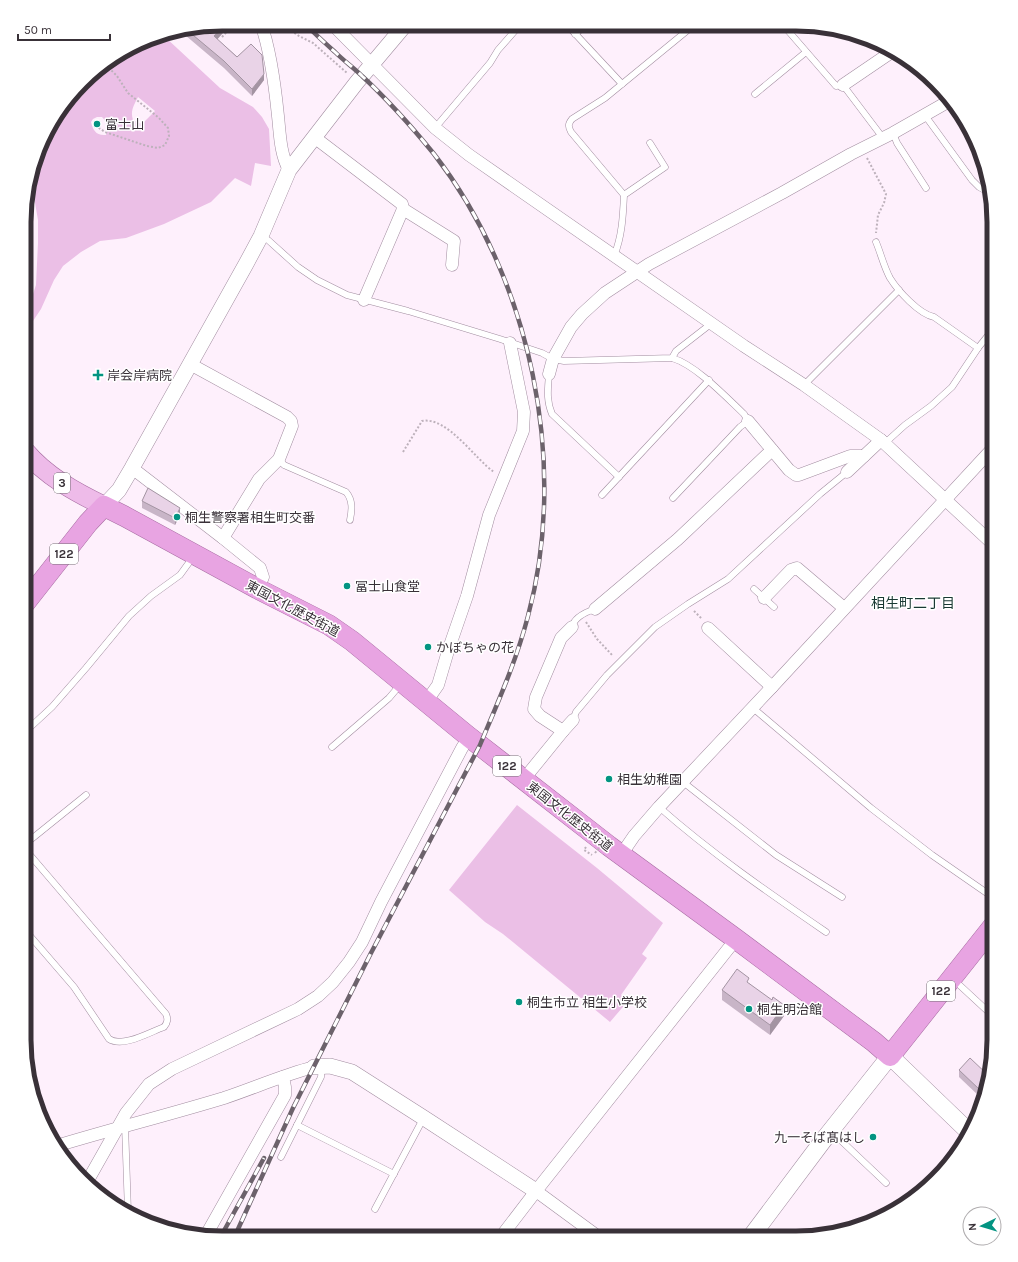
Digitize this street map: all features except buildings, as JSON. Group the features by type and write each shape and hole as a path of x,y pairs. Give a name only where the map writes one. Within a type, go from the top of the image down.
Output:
{"highway":[{"name":"東国文化歴史街道","path":"104,506 258,589 330,625 375,658 469,737 621,855 874,1042 890,1056"},
{"name":"122","path":"31,595 88,523 104,506"},
{"name":"122","path":"890,1056 987,934"}],"main road":[{"name":"3","path":"31,458 48,474 85,497 104,506"},
{"path":"755,1231 831,1130 890,1056 965,1128"}],"street":[{"path":"263,31 275,93 282,155 289,170"},
{"path":"340,31 435,128 469,155 636,272 804,385 883,442 987,539"},
{"path":"104,506 119,490 132,468 261,236 289,170 362,76 399,31"},
{"path":"842,85 887,55"},
{"path":"548,374 553,358 571,327 582,314 605,293 636,272 945,103"},
{"path":"314,137 402,204 403,209 364,300"},
{"path":"403,209 454,241 452,265"},
{"path":"426,702 438,685 448,651 468,596 489,515 523,431 524,421 522,399 510,343"},
{"path":"190,364 287,418 291,421 292,426 279,459 259,479 223,538"},
{"path":"748,421 789,470 796,475 850,456 864,456"},
{"path":"846,472 883,442"},
{"path":"594,609 678,539 772,450"},
{"path":"621,855 634,836 659,807 753,708 987,454"},
{"path":"132,468 260,568 263,577 258,589"},
{"path":"764,598 791,570 797,568 844,608"},
{"path":"563,731 540,716 534,709 536,697 561,638 572,627"},
{"path":"708,628 772,687"},
{"path":"524,779 573,720"},
{"path":"90,1178 122,1126 126,1113 150,1084 160,1076 298,1009 327,989 349,962 362,942 404,857 469,737"},
{"path":"505,1231 736,939"},
{"path":"62,1144 122,1126 148,1121 318,1066 337,1067 352,1072 424,1118 536,1191 590,1231"},
{"path":"209,1231 285,1095 283,1077"}],"lane":[{"path":"435,128 490,63 498,50 515,31"},
{"path":"573,31 622,84"},
{"path":"576,34 579,31"},
{"path":"614,256 622,224 624,195 571,132 568,126 572,119 605,98 687,31"},
{"path":"788,31 836,86 842,85 897,143 926,188"},
{"path":"755,94 806,52"},
{"path":"924,114 972,180 984,190"},
{"path":"624,195 665,167 650,143"},
{"path":"261,236 268,240 298,267 317,280 347,295 500,338 510,343 542,352 553,358 564,361 672,358 678,360 709,380 744,414 748,421 740,427 673,498"},
{"path":"876,242 890,277 899,290 928,316 934,317 978,348"},
{"path":"804,385 899,290"},
{"path":"672,358 676,351 712,324"},
{"path":"883,442 931,406 952,387 987,337"},
{"path":"548,374 547,395 552,414 619,477"},
{"path":"602,495 709,380"},
{"path":"279,459 284,465 346,492 350,496 352,511 350,520"},
{"path":"573,720 576,712 607,674 655,627 728,579 846,472"},
{"path":"31,726 52,707 129,616 151,596 180,574 195,555"},
{"path":"754,589 774,607"},
{"path":"572,627 573,623 594,609"},
{"path":"332,746 389,698 403,682"},
{"path":"753,708 870,808 932,856 987,893"},
{"path":"683,782 776,855 842,897"},
{"path":"31,840 86,795"},
{"path":"659,807 678,824 769,893 826,932"},
{"path":"31,854 166,1014 168,1019 167,1024 164,1027 125,1042 113,1041 109,1039 74,987 31,937"},
{"path":"952,978 987,1010"},
{"path":"281,1157 321,1078 318,1066"},
{"path":"375,1209 424,1118"},
{"path":"297,1125 394,1174"},
{"path":"122,1126 128,1205"},
{"path":"831,1130 886,1183"}],"path":[{"path":"222,37 228,31"},
{"path":"292,31 313,43 351,76"},
{"path":"97,124 99,128 105,132 147,146 158,148 165,145 169,136 168,128 159,118 128,93 117,76 109,68"},
{"path":"862,148 886,194 884,203 877,218 876,242"},
{"path":"403,452 422,421 429,419 436,421 458,437 488,468 505,478"},
{"path":"572,627 577,629 586,621 597,639 619,662"},
{"path":"595,853 607,838"}],"shaded area":[{"path":"168,39 220,88 253,107 262,117 269,129 271,166 255,163 251,186 235,178 211,202 164,224 126,238 100,241 81,252 63,266 54,280 41,309 31,324 31,300 36,285 38,220 33,194 35,185 41,161 63,116 78,96 96,78 116,63 161,41","holes":["138,97 155,111 142,124 133,120 133,108","97,117 102,117 106,123 106,135 100,135 97,133 91,122"]},
{"path":"517,805 597,868 663,923 642,954 647,958 621,995 628,1001 610,1022 503,934 485,922 449,890"}],"railway":[{"path":"237,1231 293,1108 371,953 480,745 512,666 528,616 540,558 544,497 542,436 533,375 517,315 495,258 468,204 434,154 381,95 312,31"},
{"path":"224,1231 264,1158"}],"place":[{"name":"富士山","path":"97,124"},
{"name":"岸会岸病院","path":"98,375"},
{"name":"桐生警察署相生町交番","path":"177,517"},
{"name":"冨士山食堂","path":"347,586"},
{"name":"かぼちゃの花","path":"428,647"},
{"name":"相生幼稚園","path":"609,779"},
{"name":"桐生市立 相生小学校","path":"519,1002"},
{"name":"桐生明治館","path":"749,1009"},
{"name":"九一そば髙はし","path":"873,1137"}],"district":[{"name":"相生町二丁目","path":"913,603"}]}
